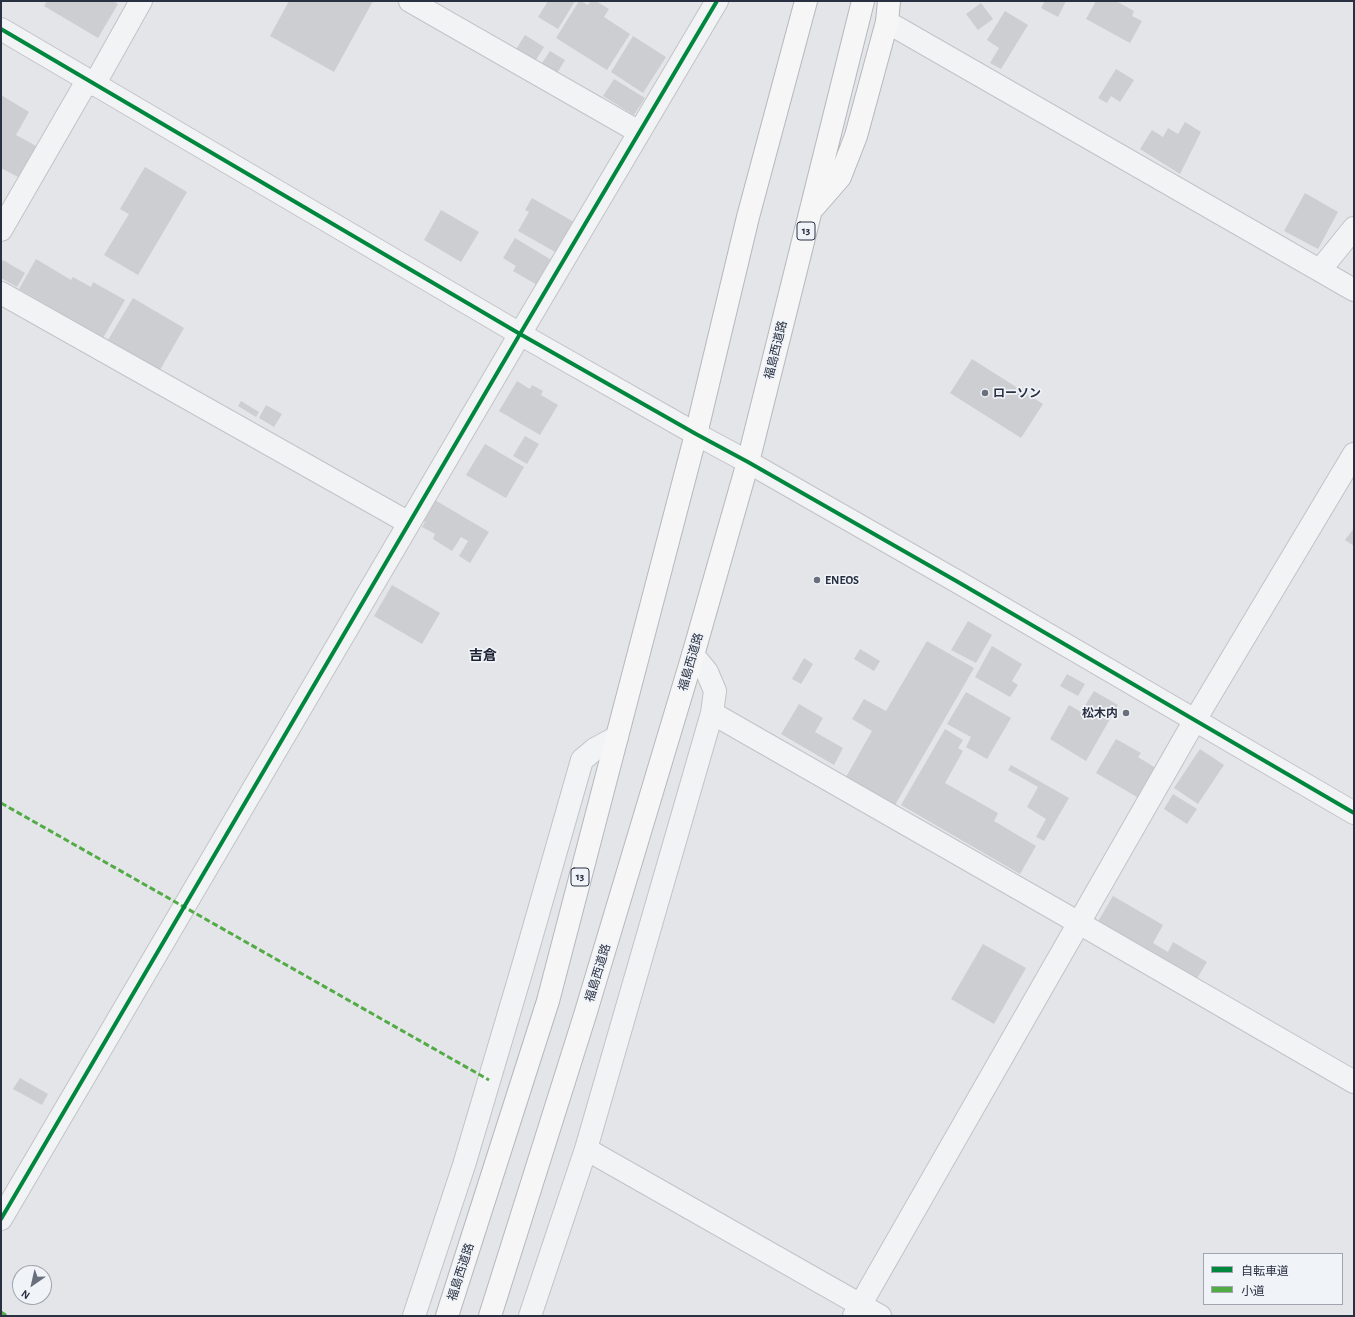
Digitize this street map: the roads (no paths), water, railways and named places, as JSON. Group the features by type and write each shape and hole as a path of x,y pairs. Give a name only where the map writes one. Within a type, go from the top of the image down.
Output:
{"highway":[{"name":"福島西道路","path":"448,1316 548,1001 696,434 748,217 806,1"},
{"name":"福島西道路","path":"490,1316 585,1015 693,656 748,462 864,1"},
{"path":"811,210 840,177 856,136 888,11"}],"street":[{"path":"1,230 141,1"},
{"path":"410,1 639,132"},
{"path":"1,1219 717,1"},
{"path":"888,11 1354,290"},
{"path":"1,29 90,83 520,334 958,582 1354,813"},
{"path":"1320,270 1354,228"},
{"path":"1,293 409,523"},
{"path":"857,1310 1196,720 1354,454"},
{"path":"530,1316 586,1149 712,713 715,691 707,672 693,656"},
{"path":"712,713 1354,1082"},
{"path":"414,1316 464,1165 582,760 595,749 617,737"},
{"path":"586,1149 857,1310 880,1316"}],"place":[{"name":"ローソン","path":"985,393"},
{"name":"ENEOS","path":"817,580"},
{"name":"松木内","path":"1126,713"}],"district":[{"name":"吉倉","path":"483,656"}]}
